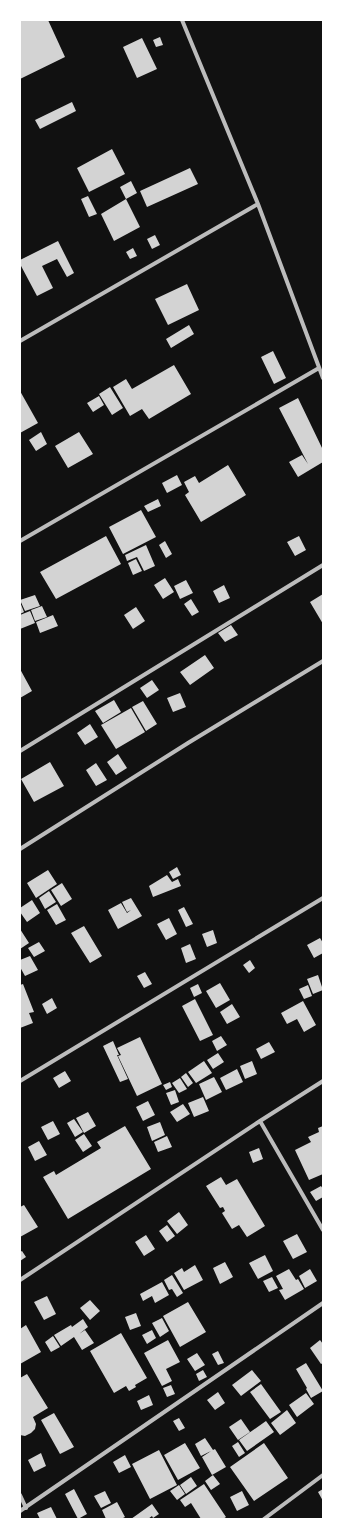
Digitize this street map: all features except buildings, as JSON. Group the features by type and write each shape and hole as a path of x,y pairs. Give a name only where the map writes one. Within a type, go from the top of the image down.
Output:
{"street":[{"path":"182,20 258,204 323,378"},
{"path":"20,341 258,204"},
{"path":"20,541 319,368"},
{"path":"20,751 323,565"},
{"path":"20,849 188,743 323,662"},
{"path":"20,1081 323,898"},
{"path":"20,1280 260,1121 323,1082"},
{"path":"260,1121 323,1230"},
{"path":"20,1511 323,1303"},
{"path":"264,1519 323,1475"},
{"path":"20,1495 26,1508"}]}
